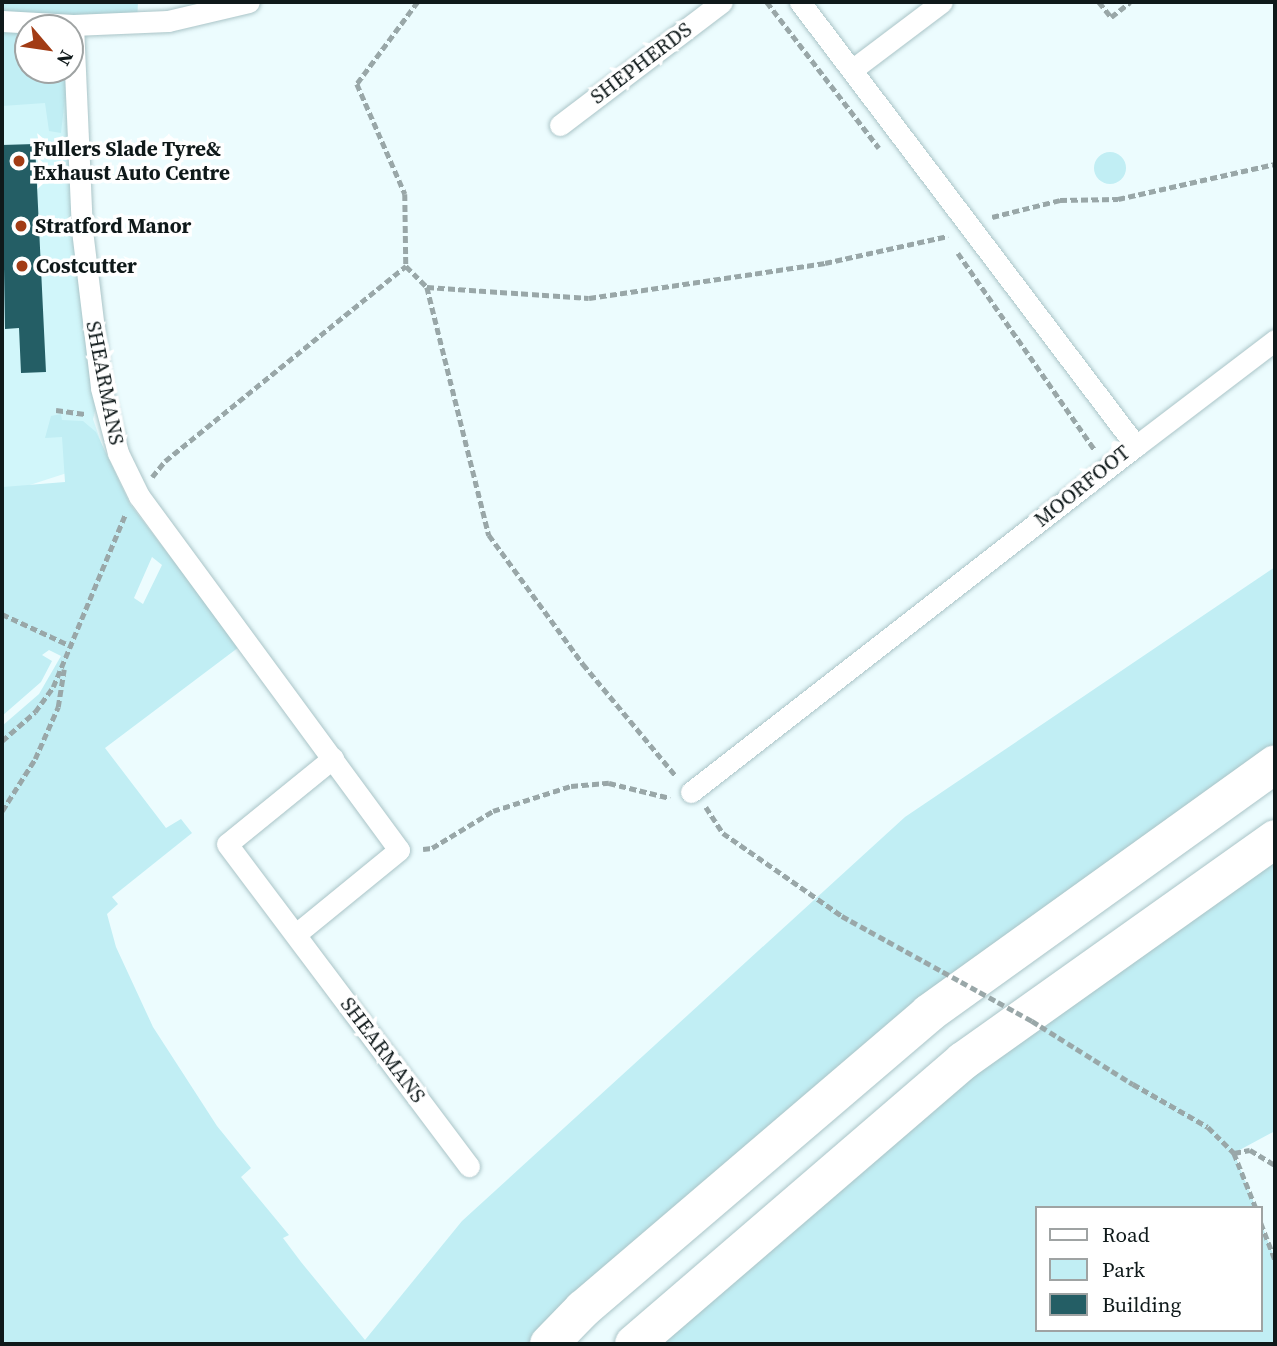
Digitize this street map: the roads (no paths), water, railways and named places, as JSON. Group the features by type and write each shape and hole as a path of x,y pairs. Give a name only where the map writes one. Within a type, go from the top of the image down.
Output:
{"highway":[{"path":"549,1344 583,1310 929,1013 1275,764"},
{"path":"634,1344 963,1061 1275,839"}],"street":[{"path":"84,25 168,21 249,2"},
{"name":"SHEPHERDS","path":"560,125 722,2"},
{"name":"MOORFOOT","path":"692,800 1136,446 800,2"},
{"path":"853,69 942,2"},
{"name":"SHEARMANS","path":"76,84 82,230 91,320 101,388 118,453 139,496 399,850 296,934"},
{"path":"1136,446 1275,340"},
{"name":"SHEARMANS","path":"332,758 227,844 469,1166"}],"place":[{"name":"Fullers Slade Tyre& Exhaust Auto Centre","path":"19,161"},
{"name":"Stratford Manor","path":"21,226"},
{"name":"Costcutter","path":"22,266"}]}
